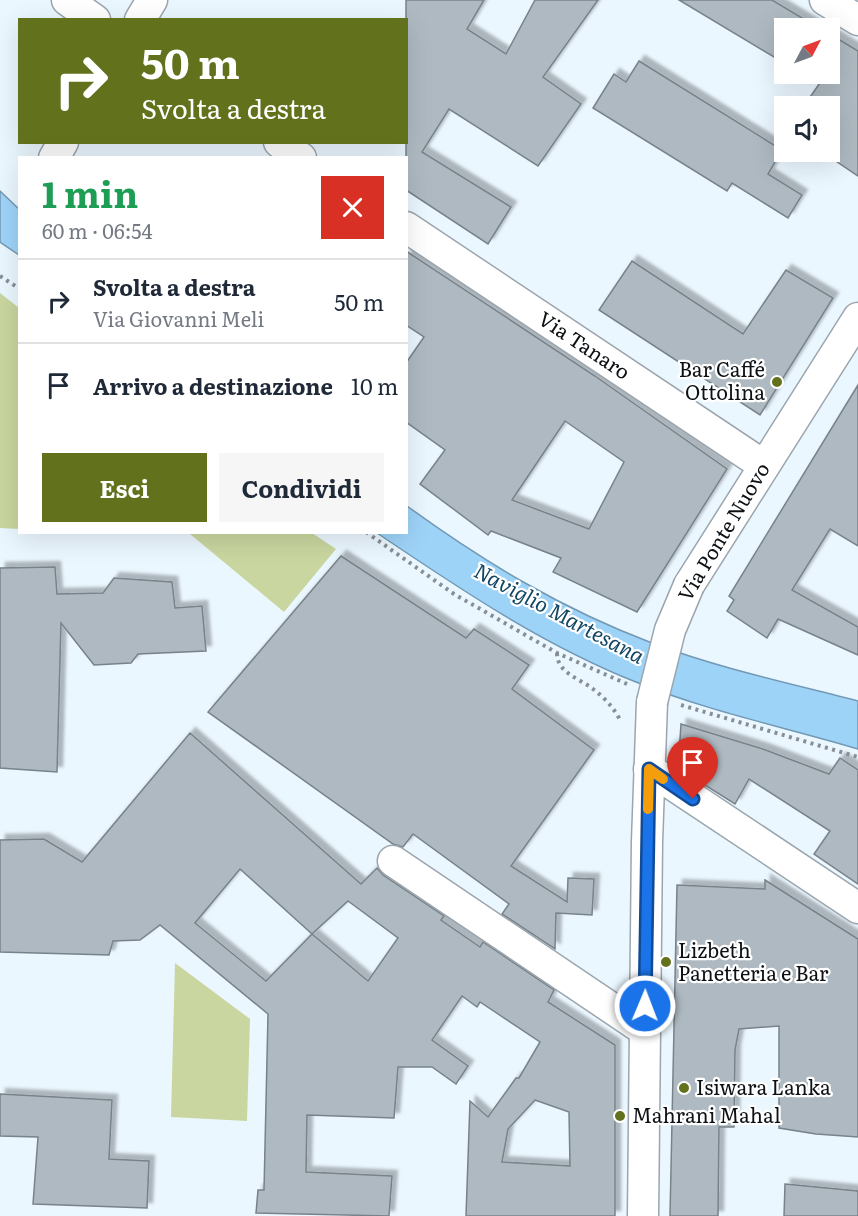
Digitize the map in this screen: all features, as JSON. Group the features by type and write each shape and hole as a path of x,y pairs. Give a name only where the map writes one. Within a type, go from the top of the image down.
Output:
{"street":[{"path":"67,0 92,18"},
{"path":"141,18 152,0"},
{"path":"825,0 858,20"},
{"path":"282,144 299,156"},
{"name":"Via Tanaro","path":"408,228 764,465"},
{"name":"Via Ponte Nuovo","path":"643,1216 649,755 657,680 670,630 689,585 858,318"},
{"path":"649,755 858,908"},
{"path":"393,861 644,1029"}],"path":[{"path":"0,276 18,288"},
{"path":"369,534 454,594 557,653 636,688"},
{"path":"557,653 558,662 564,670 586,683 608,702 618,717 622,729"},
{"path":"678,704 858,757"}],"green space":[{"path":"0,293 18,307 18,529 0,528"},
{"path":"190,534 314,534 336,549 284,612"},
{"path":"175,963 250,1019 247,1121 171,1117"}],"water":[{"path":"0,191 18,208 18,254 0,242"},
{"name":"Naviglio Martesana","path":"408,507 525,583 619,630 702,660 858,701 858,749 718,710 636,682 568,651 471,595 379,534 408,534"}],"building":[{"path":"406,0 484,0 467,29 506,54 535,0 598,0 543,77 581,104 538,166 449,109 422,152 511,207 488,244 408,191 406,144 408,144 408,18 406,18"},
{"path":"679,0 772,0 802,18 774,18 774,57"},
{"path":"840,40 858,51 858,176 837,162 840,162 840,96 811,96 819,84 840,84"},
{"path":"639,61 774,145 775,162 768,174 802,195 788,218 732,183 727,191 593,108 614,74 626,82"},
{"path":"408,252 595,376 727,469 637,612 553,572 561,558 491,531 488,535 420,484 445,450 408,423 408,360 424,337 408,326","holes":["565,421 624,462 589,529 512,500"]},
{"path":"632,261 743,334 786,270 833,298 760,415 599,310"},
{"path":"858,385 858,546 830,529 792,590 858,627 858,655 778,619 767,638 727,611 734,600 729,596"},
{"path":"341,556 466,638 474,629 529,665 512,689 594,750 511,866 567,902 568,878 594,879 592,915 556,913 555,949 502,914 509,904 413,834 403,847 393,844 208,712"},
{"path":"55,567 57,594 103,593 114,578 172,582 175,608 202,606 206,651 138,654 131,663 94,665 61,623 57,772 0,768 0,568"},
{"path":"681,724 763,749 829,774 840,758 858,770 858,884 814,854 830,831 749,779 735,804 678,768"},
{"path":"190,733 361,884 377,868 383,875 444,916 441,920 480,947 483,942 554,990 548,1002 615,1045 615,1216 466,1216 470,1101 488,1117 516,1078 519,1078 540,1042 480,1002 477,1007 462,996 432,1040 468,1066 456,1084 432,1067 398,1067 394,1118 307,1115 306,1172 392,1176 389,1216 256,1213 258,1190 264,1190 268,1014 160,925 140,940 113,941 109,955 0,952 0,840 44,839 82,862","holes":["240,869 312,934 266,981 195,923","348,901 398,938 368,981 312,934","535,1100 569,1112 570,1166 502,1162 508,1129"]},
{"path":"765,880 858,939 858,1137 779,1128 779,1026 739,1029 735,1050 734,1127 719,1127 718,1216 670,1216 677,885 765,889"},
{"path":"0,1094 112,1100 109,1159 149,1161 147,1208 33,1204 38,1137 0,1136"},
{"path":"785,1184 858,1191 858,1216 784,1216"}],"slow traffic":[{"path":"648,809 649,769 663,779"}],"place":[{"name":"Bar Caffé Ottolina","path":"777,382"},
{"name":"Lizbeth Panetteria e Bar","path":"666,962"},
{"name":"Isiwara Lanka","path":"684,1088"},
{"name":"Mahrani Mahal","path":"620,1116"}],"route":[{"path":"645,1006 649,769 693,799"}]}
